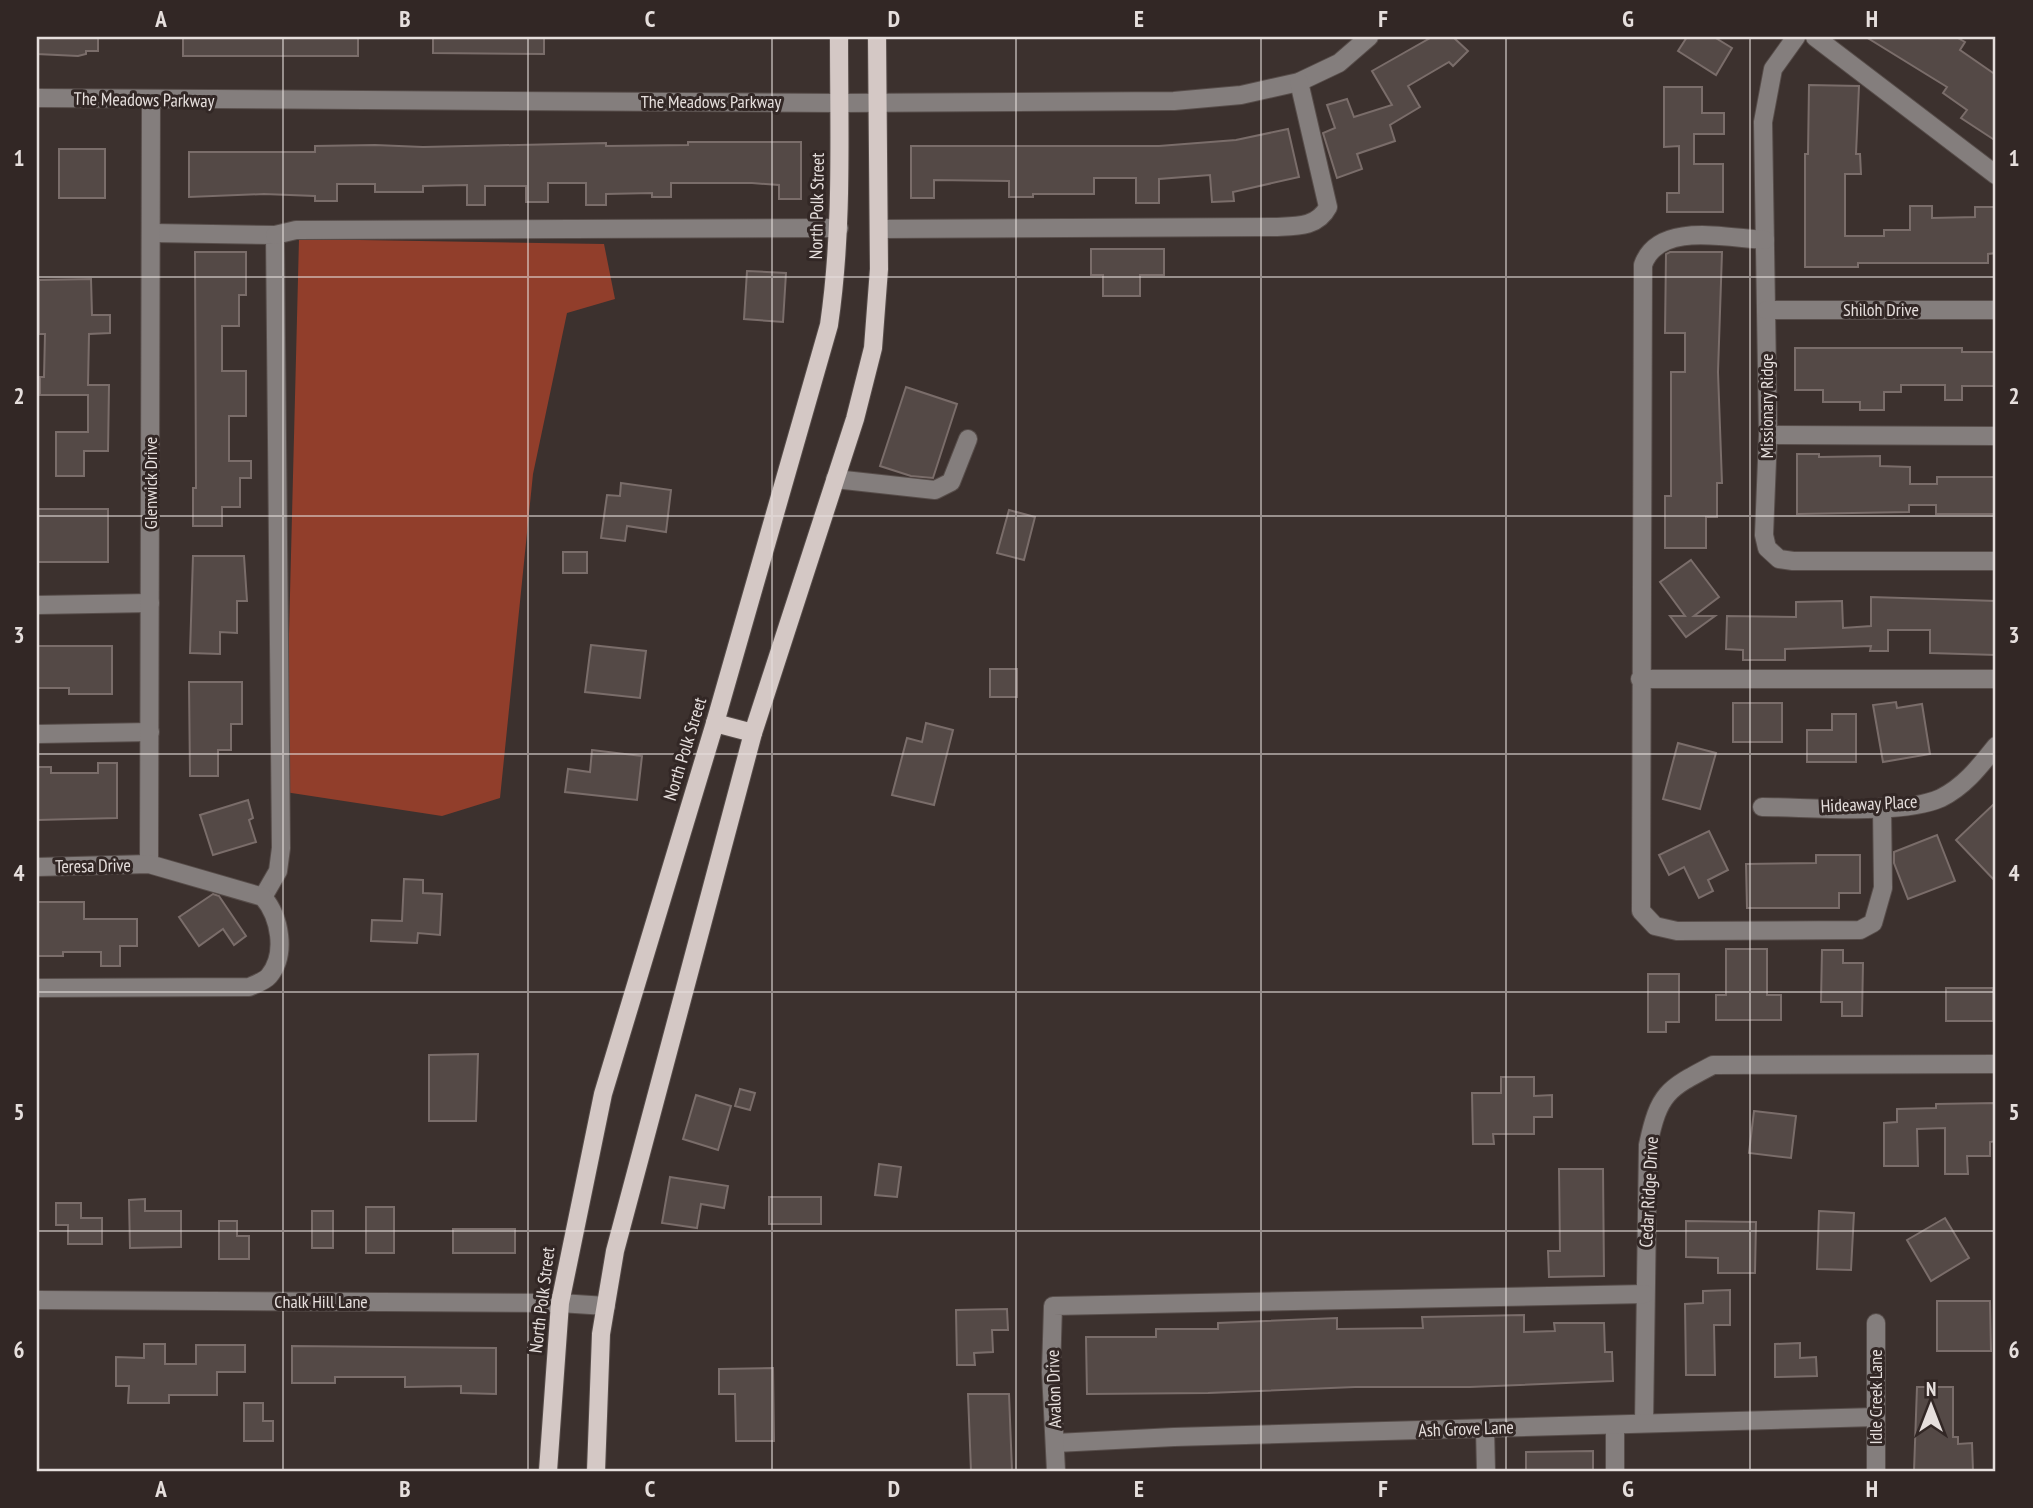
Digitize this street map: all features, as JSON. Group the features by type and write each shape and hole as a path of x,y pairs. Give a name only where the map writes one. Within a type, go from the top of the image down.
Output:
{"main road":[{"name":"North Polk Street","path":"548,1471 560,1303 603,1094 715,723 829,325 837,270 839,228 839,37"},
{"path":"596,1471 595,1433 606,1307 615,1251 753,733 835,479 873,348 880,269 877,37"},
{"path":"715,723 753,733"}],"street":[{"name":"The Meadows Parkway","path":"37,98 151,101 839,103 1174,101 1241,95 1299,82 1339,63 1369,37"},
{"name":"Missionary Ridge","path":"1796,37 1773,69 1763,122 1768,435 1764,535 1767,548 1779,559 1996,561"},
{"path":"1815,37 1996,175"},
{"path":"879,229 1274,228 1311,224 1323,217 1328,207 1299,82"},
{"name":"Glenwick Drive","path":"149,864 153,233 151,101"},
{"path":"153,233 275,235 296,230 839,228"},
{"path":"37,988 249,987 268,978 278,950 275,911 263,897 278,871 281,848 275,235"},
{"path":"1765,240 1668,238 1647,253 1643,265 1639,902 1647,919 1655,926 1677,931 1860,930 1873,923 1883,888 1882,807"},
{"name":"Shiloh Drive","path":"1766,310 1996,310"},
{"path":"1768,435 1996,436"},
{"path":"835,479 935,490 951,482 968,439"},
{"path":"37,605 150,603"},
{"path":"1640,679 1996,679"},
{"path":"37,734 150,732"},
{"name":"Hideaway Place","path":"1762,807 1905,806 1940,798 1968,780 1996,746"},
{"name":"Teresa Drive","path":"37,867 149,864 263,897"},
{"name":"Cedar Ridge Drive","path":"1644,1423 1648,1145 1655,1111 1674,1086 1713,1065 1996,1064"},
{"name":"Avalon Drive","path":"1056,1471 1051,1372 1053,1307 1645,1294"},
{"name":"Chalk Hill Lane","path":"37,1300 560,1303 606,1307"},
{"name":"Idle Creek Lane","path":"1876,1323 1876,1471"},
{"name":"Ash Grove Lane","path":"1056,1443 1876,1417"},
{"path":"1615,1425 1615,1471"},
{"path":"1485,1429 1486,1471"}],"shaded area":[{"path":"299,239 604,244 615,299 567,313 533,474 500,798 442,816 285,792"}],"building":[{"path":"37,37 98,37 98,51 86,51 86,54 78,56 37,54"},
{"path":"183,37 358,37 358,56 183,56"},
{"path":"433,37 544,37 544,54 433,53"},
{"path":"1432,37 1453,37 1468,51 1453,66 1449,62 1408,86 1420,107 1390,125 1395,141 1357,154 1362,169 1337,178 1323,133 1335,128 1327,105 1347,99 1354,117 1392,105 1372,71"},
{"path":"1687,37 1714,37 1732,48 1716,75 1678,51"},
{"path":"1866,37 1956,37 1965,42 1960,50 1996,75 1996,141 1961,118 1967,110 1943,93 1947,87"},
{"path":"1809,85 1859,86 1856,154 1860,154 1861,174 1845,174 1845,236 1884,236 1884,230 1910,230 1910,206 1932,206 1932,218 1975,217 1975,207 1996,207 1996,253 1988,254 1988,263 1858,263 1858,267 1805,267 1805,154 1808,154"},
{"path":"1664,87 1702,87 1702,113 1724,113 1724,134 1694,134 1694,164 1723,164 1723,212 1667,212 1667,193 1679,193 1679,146 1664,147"},
{"path":"1288,129 1299,177 1233,192 1234,201 1212,202 1210,175 1159,179 1159,203 1136,203 1136,178 1094,178 1094,194 1033,194 1033,197 1009,197 1009,181 934,180 934,198 911,198 911,146 1159,146 1236,140"},
{"path":"688,142 801,142 801,199 779,199 779,185 752,183 671,183 671,197 652,197 652,193 606,194 606,205 586,205 586,183 548,183 548,202 526,202 526,186 485,186 485,205 467,205 467,185 423,186 423,192 375,192 375,184 337,184 337,201 315,201 315,196 264,194 189,197 189,152 315,152 315,146 423,147 606,143 606,146 688,145"},
{"path":"59,149 105,149 105,198 59,198"},
{"path":"1091,249 1164,249 1164,275 1140,275 1140,296 1103,296 1103,275 1091,275"},
{"path":"195,252 246,252 246,295 239,295 239,326 222,326 222,371 246,371 246,416 229,416 229,461 251,461 251,478 240,478 240,507 222,507 222,526 193,526 193,488 196,488"},
{"path":"1722,252 1718,372 1722,483 1717,483 1717,517 1706,517 1706,548 1665,548 1665,496 1671,496 1671,372 1685,372 1685,333 1665,333 1666,254"},
{"path":"747,271 786,273 783,322 744,319"},
{"path":"91,279 92,315 110,315 110,333 89,334 88,385 109,385 108,451 84,451 84,476 56,476 56,432 88,432 88,395 40,395 40,377 44,377 45,334 39,334 39,280"},
{"path":"1795,348 1962,348 1962,352 1996,352 1996,386 1962,386 1962,400 1945,400 1945,385 1901,385 1901,392 1884,392 1884,410 1860,410 1860,402 1823,402 1823,390 1795,390"},
{"path":"906,387 957,404 933,478 911,476 880,466"},
{"path":"1797,454 1819,454 1819,457 1880,456 1880,466 1910,467 1910,484 1937,484 1937,477 1996,477 1996,514 1936,514 1936,505 1909,505 1909,512 1797,514"},
{"path":"621,483 671,490 666,532 627,526 625,541 601,538 607,495 620,496"},
{"path":"37,509 108,509 108,562 37,562"},
{"path":"1009,510 1035,517 1024,560 997,553"},
{"path":"563,552 587,552 587,573 563,573"},
{"path":"193,556 244,556 247,601 237,601 237,633 220,632 220,654 190,653"},
{"path":"1691,560 1719,597 1694,616 1715,616 1686,637 1670,616 1685,616 1660,582"},
{"path":"1871,597 1996,601 1996,655 1930,653 1930,630 1888,630 1888,651 1870,651 1871,646 1785,649 1785,660 1743,660 1743,650 1726,649 1727,616 1796,617 1796,602 1842,601 1843,628 1871,626"},
{"path":"591,645 646,651 640,698 585,692"},
{"path":"37,646 112,646 112,694 69,694 69,688 37,688"},
{"path":"990,669 1017,669 1017,697 990,697"},
{"path":"189,682 242,682 242,724 231,724 231,750 218,750 218,776 190,776"},
{"path":"1896,702 1897,708 1922,704 1930,754 1883,762 1873,705"},
{"path":"1733,703 1782,703 1782,742 1733,742"},
{"path":"1832,714 1856,714 1856,762 1807,762 1807,730 1832,730"},
{"path":"926,723 953,730 934,805 892,795 907,738 922,742"},
{"path":"1678,743 1716,753 1700,809 1663,799"},
{"path":"592,750 642,756 637,800 565,792 568,769 590,772"},
{"path":"98,763 117,763 117,818 37,820 37,767 51,767 51,773 98,773"},
{"path":"248,800 253,818 249,820 256,842 213,855 200,815"},
{"path":"1996,802 1996,882 1956,840"},
{"path":"1709,831 1728,870 1708,880 1713,891 1699,898 1684,867 1669,875 1659,855"},
{"path":"1937,835 1955,881 1908,899 1894,863 1894,852"},
{"path":"1816,855 1860,855 1860,893 1839,893 1839,908 1747,908 1746,864 1816,863"},
{"path":"404,879 423,880 423,893 442,894 440,935 418,933 417,943 371,941 372,920 402,921"},
{"path":"213,894 219,896 246,936 234,945 223,929 199,946 179,917"},
{"path":"38,902 84,902 84,919 137,919 137,946 120,946 120,966 101,966 101,952 63,952 63,956 38,956"},
{"path":"1726,949 1767,949 1767,995 1781,995 1781,1020 1716,1020 1716,995 1726,995"},
{"path":"1822,950 1843,950 1843,963 1863,963 1862,1016 1842,1016 1842,1002 1821,1002"},
{"path":"1648,974 1679,974 1679,1022 1666,1022 1666,1032 1648,1032"},
{"path":"1946,988 1993,988 1993,1021 1946,1021"},
{"path":"478,1054 476,1121 429,1121 429,1055"},
{"path":"1501,1077 1534,1077 1534,1096 1552,1095 1552,1117 1534,1117 1534,1134 1493,1134 1494,1144 1473,1144 1472,1093 1501,1093"},
{"path":"740,1089 755,1093 750,1110 735,1106"},
{"path":"696,1095 731,1106 718,1150 683,1139"},
{"path":"1996,1103 1996,1141 1990,1142 1990,1156 1967,1156 1968,1174 1945,1174 1945,1128 1917,1129 1918,1166 1884,1166 1884,1123 1897,1122 1897,1109 1936,1108 1936,1104"},
{"path":"1754,1111 1796,1116 1791,1158 1749,1153"},
{"path":"879,1164 901,1167 897,1197 875,1195"},
{"path":"1559,1169 1603,1169 1604,1276 1549,1277 1548,1251 1560,1251"},
{"path":"670,1177 728,1186 724,1208 701,1204 697,1228 662,1223"},
{"path":"769,1197 821,1197 821,1224 769,1224"},
{"path":"145,1199 145,1211 181,1211 181,1247 130,1248 129,1200"},
{"path":"56,1203 81,1203 81,1218 102,1218 102,1244 68,1244 68,1225 56,1225"},
{"path":"366,1207 394,1207 394,1253 366,1253"},
{"path":"312,1211 333,1211 333,1248 312,1248"},
{"path":"1819,1211 1854,1213 1851,1270 1817,1269"},
{"path":"1945,1218 1969,1258 1931,1281 1907,1240"},
{"path":"219,1221 237,1221 237,1236 249,1236 249,1259 219,1259"},
{"path":"1686,1221 1756,1222 1755,1273 1718,1273 1718,1258 1686,1257"},
{"path":"453,1229 515,1229 515,1253 453,1253"},
{"path":"1730,1290 1730,1325 1714,1325 1715,1375 1686,1375 1685,1304 1703,1303 1703,1291"},
{"path":"1937,1301 1990,1301 1991,1351 1937,1351"},
{"path":"1007,1309 1008,1330 992,1330 993,1352 974,1353 975,1365 957,1365 956,1310"},
{"path":"1524,1315 1524,1332 1555,1331 1554,1323 1604,1323 1605,1352 1612,1352 1613,1381 1470,1387 1355,1387 1208,1393 1087,1394 1086,1337 1156,1337 1156,1329 1218,1329 1218,1323 1337,1318 1337,1329 1423,1328 1422,1317"},
{"path":"1800,1343 1800,1358 1816,1357 1817,1376 1775,1377 1775,1344"},
{"path":"144,1344 165,1344 165,1364 196,1364 196,1345 245,1345 245,1372 217,1372 217,1395 169,1395 169,1403 128,1403 129,1386 116,1386 116,1357 144,1358"},
{"path":"292,1346 496,1348 496,1394 461,1393 461,1386 405,1387 405,1377 335,1377 335,1383 292,1383"},
{"path":"773,1368 774,1441 736,1441 735,1394 719,1394 719,1369"},
{"path":"1917,1387 1953,1387 1953,1437 1958,1437 1958,1444 1972,1443 1973,1471 1914,1471"},
{"path":"968,1394 1009,1394 1012,1471 971,1471"},
{"path":"244,1403 263,1403 263,1421 273,1421 273,1441 244,1441"},
{"path":"1593,1451 1593,1471 1526,1471 1526,1452"}]}
